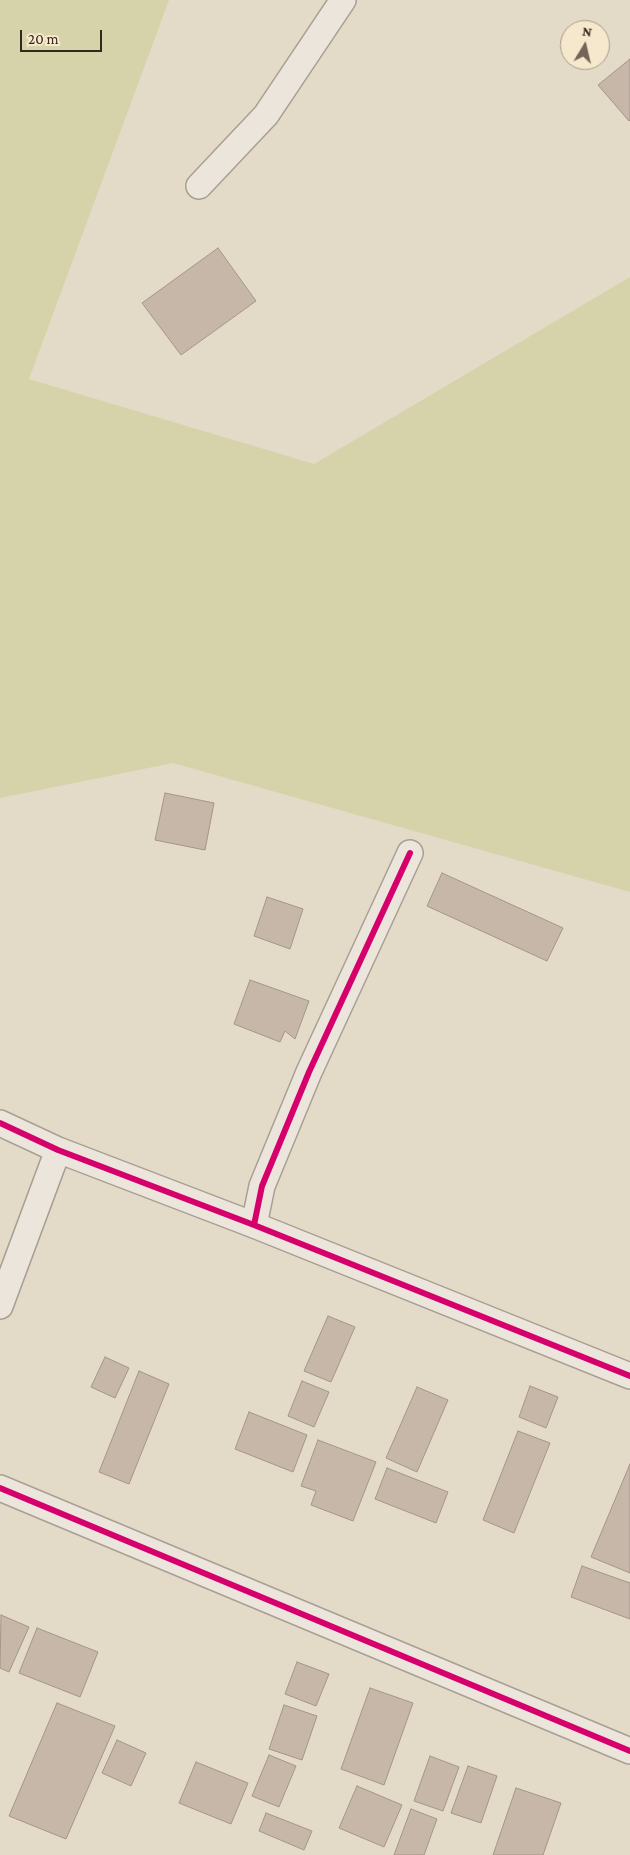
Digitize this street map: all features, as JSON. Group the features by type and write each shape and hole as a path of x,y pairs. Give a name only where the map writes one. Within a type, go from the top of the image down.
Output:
{"street":[{"path":"199,186 266,115 343,0"},
{"path":"254,1225 262,1186 309,1072 410,853"},
{"path":"0,1123 58,1150 254,1225 630,1376"},
{"path":"0,1306 58,1150"},
{"path":"0,1488 630,1751"}],"shaded area":[{"path":"0,0 169,0 29,379 314,464 630,277 630,892 173,763 0,798"}],"building":[{"path":"630,59 630,120 629,121 598,85"},
{"path":"218,248 256,301 181,355 142,303"},
{"path":"165,793 214,803 205,850 155,840"},
{"path":"442,873 563,928 547,961 427,906"},
{"path":"267,897 303,909 290,949 254,936"},
{"path":"250,980 309,1001 295,1039 285,1031 280,1042 234,1024"},
{"path":"328,1316 355,1327 331,1382 304,1371"},
{"path":"105,1357 129,1368 115,1398 91,1387"},
{"path":"139,1371 169,1384 129,1484 99,1472"},
{"path":"302,1381 329,1392 314,1427 288,1416"},
{"path":"530,1386 558,1397 546,1428 519,1417"},
{"path":"417,1387 448,1400 417,1472 386,1458"},
{"path":"249,1412 307,1435 293,1472 235,1449"},
{"path":"518,1431 550,1443 514,1533 483,1520"},
{"path":"318,1440 376,1462 353,1521 311,1505 316,1491 301,1486"},
{"path":"630,1464 630,1573 591,1557"},
{"path":"387,1468 448,1492 436,1523 375,1499"},
{"path":"582,1566 630,1583 630,1619 571,1597"},
{"path":"1,1615 29,1627 9,1672 0,1668"},
{"path":"37,1628 98,1652 80,1697 19,1673"},
{"path":"297,1662 329,1674 316,1706 285,1694"},
{"path":"370,1688 413,1703 384,1785 341,1769"},
{"path":"57,1703 115,1726 66,1839 9,1816"},
{"path":"284,1705 317,1716 302,1760 269,1749"},
{"path":"117,1740 146,1753 131,1786 102,1773"},
{"path":"269,1755 296,1766 279,1807 252,1796"},
{"path":"430,1756 459,1767 443,1811 414,1801"},
{"path":"196,1762 248,1783 231,1824 179,1803"},
{"path":"468,1766 497,1776 481,1823 451,1813"},
{"path":"357,1786 402,1805 384,1847 339,1828"},
{"path":"516,1788 561,1803 543,1855 493,1855"},
{"path":"411,1809 437,1819 424,1855 394,1855"},
{"path":"266,1813 312,1831 304,1850 259,1831"}],"cycle path":[{"path":"254,1225 262,1186 309,1072 410,853"},
{"path":"0,1123 58,1150 254,1225 630,1376"},
{"path":"0,1488 630,1751"}]}
